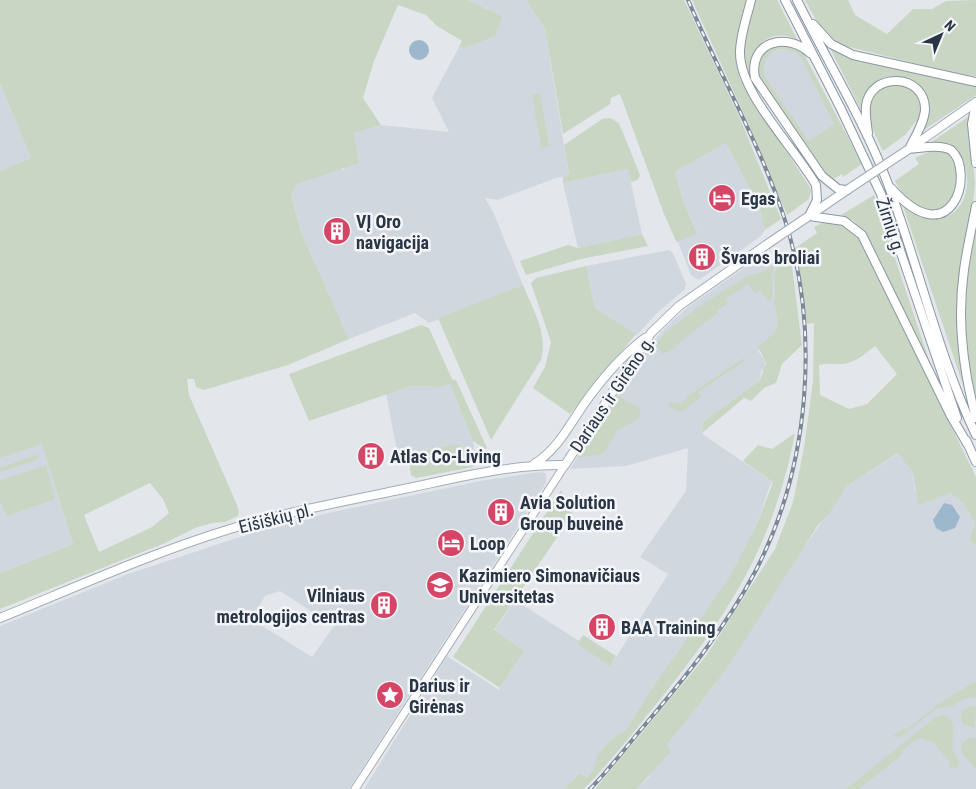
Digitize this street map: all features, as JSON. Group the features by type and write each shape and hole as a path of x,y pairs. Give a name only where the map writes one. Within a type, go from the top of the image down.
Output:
{"main road":[{"path":"751,0 740,41 742,73 751,91 816,185 817,200 809,216 844,221 862,235 951,416 968,445"},
{"name":"Žirnių g.","path":"785,0 881,194 939,370 976,462"},
{"path":"797,0 801,9 823,36 843,51 976,82"},
{"name":"Žirnių g.","path":"801,9 869,140 888,184 950,371 976,435"},
{"path":"814,58 796,44 776,41 768,45 758,56 753,70 755,78 822,176 829,184 847,190"},
{"path":"869,140 866,113 870,95 886,81 902,81 916,88 925,106 922,122 909,149 940,147 950,149 964,160 970,173"},
{"path":"976,102 972,124 976,163"},
{"name":"Dariaus ir Girėno g.","path":"355,789 651,333 679,306 976,102"},
{"path":"888,184 910,206 927,214 949,213 965,200"},
{"path":"976,206 964,270 961,316 965,364 976,418"},
{"path":"533,465 551,452 585,402 628,351 651,333"},
{"name":"Eišiškių pl.","path":"0,618 199,539 253,523 351,500 490,472 533,465 565,464"}],"shaded area":[{"path":"468,0 527,0 528,5 545,28 569,176 556,178 497,200 485,198 494,214 523,285 429,323 415,313 349,339 301,232 291,195 297,184 337,169 344,170 353,133 381,125 449,132 432,98 459,47 464,48 488,9"},
{"path":"781,49 795,52 802,60 835,124 809,141 765,76 763,67 765,60 769,54"},
{"path":"0,83 31,158 0,171"},
{"path":"726,143 759,206 765,230 761,236 699,280 691,275 678,242 697,232 682,197 675,172"},
{"path":"628,169 642,234 578,248 563,183"},
{"path":"669,250 673,253 686,284 685,289 656,314 637,335 595,308 586,266"},
{"path":"767,258 777,269 773,277 775,286 774,302 778,325 774,333 758,351 765,361 765,368 761,372 760,380 704,421 701,433 773,482 770,485 757,524 730,578 648,694 626,730 612,739 597,755 593,771 587,777 580,773 564,789 364,789 447,656 499,690 524,651 494,631 515,600 579,641 577,644 610,667 668,574 640,557 686,491 688,448 626,466 570,469 650,345 667,326 688,307 750,264"},
{"path":"450,384 473,441 475,454 457,444 398,456 386,393 411,386 440,387"},
{"path":"42,443 73,544 0,573 0,458"},
{"path":"899,453 913,473 915,492 950,493 963,503 975,523 969,540 976,547 976,789 637,789 649,777 667,745 726,670 792,564 847,486"},
{"path":"539,472 546,473 546,483 349,789 0,789 0,626 128,574 264,529 324,514 480,481","holes":["280,591 334,626 312,657 251,619 265,596"]}],"green space":[{"path":"0,0 468,0 502,16 495,36 464,48 459,47 462,41 437,26 426,15 398,5 374,61 363,98 381,125 354,133 359,163 297,184 291,195 301,232 349,339 288,365 204,390 196,387 194,379 187,379 189,395 237,505 238,516 225,522 212,523 195,528 165,543 0,609 0,573 73,544 42,444 0,458 0,171 31,158 0,83","holes":["150,483 163,499 169,513 152,527 99,552 84,515"]},
{"path":"527,0 684,0 739,116 781,219 765,230 759,206 726,143 675,172 682,197 697,233 678,242 676,241 664,214 620,94 611,98 610,104 563,134 545,28 528,5"},
{"path":"692,0 746,0 736,51 740,79 811,189 809,199 787,215 748,123"},
{"path":"755,0 777,0 797,39 774,36 765,40 758,47 752,67 756,91 750,79 745,57 746,35"},
{"path":"805,0 848,0 855,15 887,34 913,9 932,9 946,1 976,0 976,76 963,75 845,46 841,48 822,31"},
{"path":"776,45 791,45 804,54 862,164 843,177 842,174 830,181 759,78 758,68 761,58","holes":["781,49 795,52 802,60 834,124 809,141 765,76 764,66 769,55"]},
{"path":"830,48 855,59 976,86 976,95 921,132 929,110 927,99 922,90 905,78 894,76 884,78 875,82 867,91 861,110"},
{"path":"886,84 903,86 915,92 921,112 919,122 916,121 905,135 883,151 871,123 869,107 877,91"},
{"path":"540,93 549,146 541,148 532,94"},
{"path":"968,117 975,183 958,296 958,335 964,388 903,206 915,214 928,218 944,217 955,212 962,202 966,190 967,176 964,164 958,153 950,146 927,145"},
{"path":"610,118 619,123 640,175 638,180 631,182 628,169 563,183 563,177 569,175 564,145 602,119"},
{"path":"931,151 939,151 952,156 958,162 962,174 960,187 954,198 945,206 933,210 920,208 907,199 895,181 919,164 915,158"},
{"path":"874,195 933,372 866,235 854,221 841,215"},
{"path":"825,222 841,223 860,239 976,477 976,547 969,540 975,523 963,503 950,493 918,505 913,473 898,453 847,486 828,515 818,525 726,670 667,745 671,751 637,789 595,789 706,656 775,549 793,502 804,448 813,381 814,323 807,324 795,248 817,233 814,227","holes":["875,346 897,374 867,404 849,409 820,395 819,365 849,363"]},
{"path":"976,224 976,402 967,358 965,313 966,291"},
{"path":"642,234 648,246 581,259 526,275 520,261 568,245 578,248"},
{"path":"790,251 802,345 782,364 776,383 764,388 751,401 744,398 701,434 704,421 760,380 766,363 758,347 774,333 778,325 774,302 775,286 773,276 777,269 771,263"},
{"path":"586,266 595,308 636,334 570,414 533,388 545,367 551,342 531,283 536,278"},
{"path":"773,266 772,299 768,301 760,290 755,293 748,284 726,299 728,303 717,311 718,313 676,345 675,349 662,354 656,344 665,333 698,307 747,276"},
{"path":"523,285 541,331 543,350 541,360 491,440 438,318"},
{"path":"421,325 429,328 452,379 456,380 487,448 485,449 473,441 450,384 440,387 411,386 309,421 289,374"},
{"path":"744,358 746,360 698,392 701,397 682,412 668,406 670,402 681,404 689,395"},
{"path":"617,395 639,408 641,414 638,419 617,431 603,454 577,458"},
{"path":"795,433 775,509 762,542 729,605 687,665 604,767 584,789 564,789 580,773 587,777 593,771 597,755 612,739 626,730 648,694 729,578 757,524 773,482 743,461 758,445 772,449"},
{"path":"457,444 475,454 477,462 473,467 416,478 411,475 409,461 412,453"},
{"path":"39,454 36,460 0,472 0,468"},
{"path":"46,466 55,499 7,516 0,502 0,480"},
{"path":"561,490 573,514 494,630 524,651 500,688 453,657"},
{"path":"583,635 616,656 610,667 577,644"},
{"path":"976,681 976,697 966,698 954,705 936,709 899,738 893,736 904,728 906,730 941,702"},
{"path":"970,706 976,706 975,728 964,725 961,718 962,712"},
{"path":"944,715 949,718 953,726 952,746 959,762 957,768 948,767 950,763 933,742 920,738 907,746 898,758 859,789 846,789 936,717"},
{"path":"969,738 976,738 976,770 961,751 962,743"}],"water":[{"path":"419,40 426,43 429,50 426,57 419,60 412,57 409,50 412,43"},
{"path":"944,503 952,505 960,517 955,528 943,532 936,528 933,520"}],"railway":[{"path":"590,789 704,652 731,613 755,572 774,531 788,488 798,443 804,398 806,351 803,305 796,260 784,217 763,162 688,0"}],"place":[{"name":"Egas","path":"722,198"},
{"name":"VĮ Oro navigacija","path":"337,231"},
{"name":"Švaros broliai","path":"702,257"},
{"name":"Atlas Co-Living","path":"371,456"},
{"name":"Avia Solution Group buveinė","path":"501,512"},
{"name":"Loop","path":"451,543"},
{"name":"Kazimiero Simonavičiaus Universitetas","path":"440,585"},
{"name":"Vilniaus metrologijos centras","path":"384,605"},
{"name":"BAA Training","path":"602,627"},
{"name":"Darius ir Girėnas","path":"390,695"}]}
